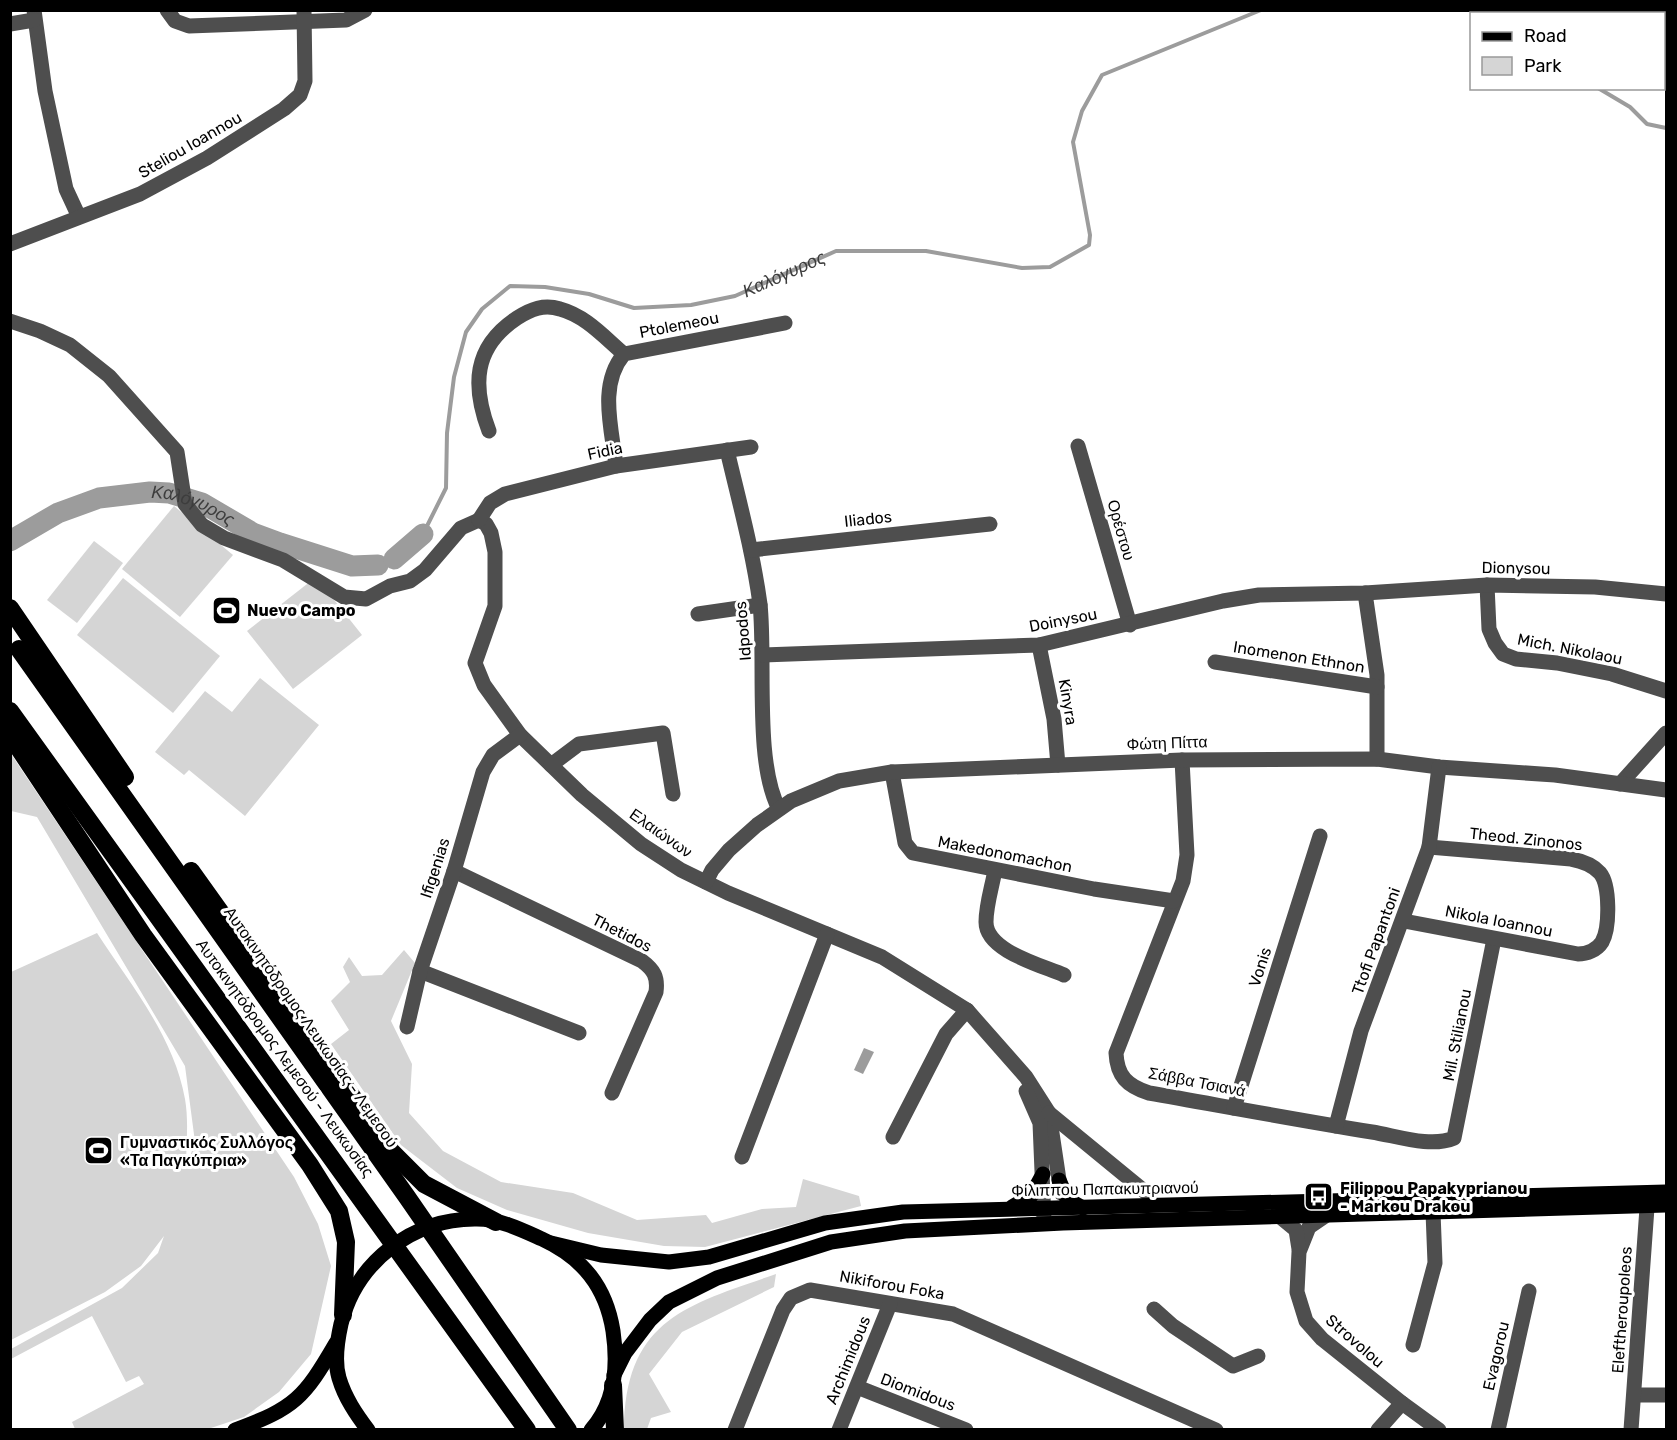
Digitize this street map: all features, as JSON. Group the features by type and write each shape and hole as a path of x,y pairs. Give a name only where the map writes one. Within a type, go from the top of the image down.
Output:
{"highway":[{"path":"10,608 128,783 391,1150 424,1184 496,1222"},
{"path":"15,644 128,783"},
{"name":"Αυτοκινητόδρομος Λευκωσίας - Λεμεσού","path":"15,644 407,1197 568,1430"},
{"name":"Αυτοκινητόδρομος Λεμεσού - Λευκωσίας","path":"10,711 527,1430"},
{"path":"10,735 143,935 310,1165 339,1211 346,1242 343,1315"},
{"path":"614,1380 615,1430"}],"main road":[{"path":"1006,1209 1032,1197 1043,1174"},
{"path":"1059,1180 1067,1199 1083,1208"},
{"name":"Φίλιππου Παπακυπριανού","path":"614,1380 625,1353 654,1316 669,1302 717,1278 831,1242 905,1231 1044,1216 1279,1216 1433,1212 1647,1200 1666,1192"},
{"name":"Φίλιππου Παπακυπριανού","path":"1063,1215 1083,1208 1647,1200 1666,1205"},
{"name":"Φίλιππου Παπακυπριανού","path":"551,1244 601,1255 669,1262 709,1257 825,1223 903,1212 1006,1209 1044,1216"},
{"path":"368,1430 354,1412 339,1377 337,1342 343,1315 365,1274 384,1252 399,1240 435,1224 477,1219 496,1222 551,1244 584,1266 605,1300 617,1353 614,1380 601,1419 591,1430"},
{"path":"235,1430 275,1415 296,1402 337,1342"}],"street":[{"path":"167,10 175,21 189,26 282,16 350,19 365,10"},
{"path":"10,24 34,15 45,91 66,189 79,217"},
{"name":"Steliou Ioannou","path":"10,244 140,194 174,177 266,121 293,101 300,95 305,81 304,16"},
{"path":"489,431 478,398 478,376 483,357 502,328 528,311 549,306 570,312 595,327 624,354"},
{"name":"Fidia","path":"10,321 40,331 70,345 109,376 177,452 185,500 194,517 212,532 282,560 344,597 360,600 390,586 410,581 425,570 461,528 479,520 490,503 505,494 616,466 751,447"},
{"name":"Ptolemeou","path":"616,466 608,381 615,365 624,354 785,323"},
{"name":"Ορέστου","path":"1078,446 1130,625"},
{"name":"Idpodos","path":"727,450 751,550 760,605 768,781 779,808"},
{"name":"Ελαιώνων","path":"479,520 486,524 491,533 495,552 495,606 475,663 484,685 520,735 582,795 641,844 681,870 882,957 967,1010 1003,1048 1036,1090 1049,1113 1063,1215"},
{"name":"Iliados","path":"751,550 990,524"},
{"name":"Dionysou","path":"1365,592 1487,585 1595,587 1666,594"},
{"name":"Mich. Nikolaou","path":"1487,585 1489,628 1495,643 1503,654 1516,659 1557,663 1612,674 1666,691"},
{"path":"1365,592 1377,687 1377,759"},
{"name":"Doinysou","path":"763,655 1039,645 1243,597 1365,592"},
{"path":"698,614 760,605"},
{"name":"Kinyra","path":"1039,645 1054,719 1058,765"},
{"name":"Inomenon Ethnon","path":"1215,662 1377,687"},
{"path":"551,765 579,744 663,733 673,794"},
{"path":"1620,784 1666,734"},
{"name":"Ifigenias","path":"407,1027 420,970 454,871 483,772 493,755 520,735"},
{"name":"Φώτη Πίττα","path":"706,882 729,850 779,808 839,781 892,772 1182,760 1377,759 1438,767 1555,775 1666,790"},
{"name":"Σάββα Τσιανά","path":"1182,760 1187,855 1183,881 1117,1047 1118,1069 1126,1082 1140,1090 1336,1126 1432,1141 1454,1138"},
{"name":"Ttofi Papantoni","path":"1336,1126 1361,1031 1404,921 1429,847 1438,767"},
{"name":"Makedonomachon","path":"892,772 908,850 923,856 1094,889 1174,901"},
{"name":"Vonis","path":"1234,1108 1320,836"},
{"name":"Theod. Zinonos","path":"1429,847 1571,859 1593,867 1604,878 1608,898 1603,940 1589,952"},
{"path":"995,870 986,921 990,938 1003,948 1064,975"},
{"name":"Thetidos","path":"454,871 642,961 653,970 657,983 656,992 612,1094"},
{"name":"Nikola Ioannou","path":"1404,921 1578,954 1589,952"},
{"path":"742,1158 827,934"},
{"name":"Mil. Stilianou","path":"1454,1138 1494,939"},
{"path":"420,970 579,1033"},
{"path":"893,1137 946,1034 967,1010"},
{"name":"Ελαιώνων","path":"1003,1048 1038,1116 1044,1216"},
{"path":"1049,1113 1149,1195"},
{"name":"Eleftheroupoleos","path":"1631,1430 1647,1200"},
{"path":"1413,1345 1433,1271 1436,1245 1433,1212"},
{"name":"Strovolou","path":"1299,1252 1309,1227 1328,1214"},
{"name":"Strovolou","path":"1279,1216 1296,1230 1299,1252 1297,1292 1306,1321 1322,1339 1439,1430"},
{"name":"Nikiforou Foka","path":"735,1430 783,1310 791,1298 806,1291 815,1290 953,1314 1216,1430"},
{"name":"Evagorou","path":"1497,1430 1529,1291"},
{"name":"Archimidous","path":"839,1430 890,1304"},
{"path":"1154,1309 1173,1326 1233,1366 1258,1356"},
{"name":"Diomidous","path":"857,1387 966,1430"},
{"path":"1635,1395 1666,1395"},
{"path":"1378,1430 1402,1403"}],"green space":[{"path":"174,506 233,555 180,617 122,569"},
{"path":"94,541 123,563 77,623 47,600"},
{"path":"316,577 362,635 293,689 247,631"},
{"path":"123,578 220,656 173,713 77,635"},
{"path":"260,678 319,725 245,816 189,770 184,775 155,752 205,691 232,712"},
{"path":"11,754 294,1177 318,1224 331,1266 311,1354 279,1392 244,1417 208,1429 75,1429 72,1422 144,1384 139,1376 126,1382 92,1316 11,1359 11,1349 122,1288 158,1253 164,1236 141,1266 105,1292 11,1340 11,972 97,933 150,1012 171,1054 185,1099 186,1168 195,1142 185,1066 37,817 11,811"},
{"path":"404,950 415,963 391,1021 412,1064 409,1113 443,1151 501,1182 573,1193 637,1220 706,1215 712,1223 762,1209 796,1207 803,1179 859,1196 861,1206 705,1247 664,1246 588,1233 507,1210 457,1188 401,1145 331,1044 349,1030 331,1001 350,982 343,967 349,957 362,976 382,975"},
{"path":"776,1274 774,1287 682,1332 649,1374 671,1412 651,1418 647,1429 624,1430 627,1393 636,1363 649,1340 667,1322 689,1308"}],"shaded area":[{"path":"864,1048 874,1052 863,1074 854,1070"}],"waterway":[{"name":"Καλόγυρος","path":"423,534 446,488 447,433 454,377 466,332 482,309 510,286 545,287 589,294 634,308 691,305 735,296 836,251 926,251 1022,268 1050,267 1089,245 1090,235 1073,142 1082,111 1102,75 1261,10"},
{"name":"Καλόγυρος","path":"1601,90 1630,107 1647,124 1666,128"},
{"name":"Καλόγυρος","path":"10,541 58,513 99,498 150,492 169,493 202,503 253,533 280,543 352,566 378,565"},
{"name":"Καλόγυρος","path":"394,559 423,534"}],"place":[{"name":"Nuevo Campo","path":"226,610"},
{"name":"Γυμναστικός Συλλόγος «Τα Παγκύπρια»","path":"99,1151"},
{"name":"Filippou Papakyprianou - Markou Drakou","path":"1319,1197"}]}
